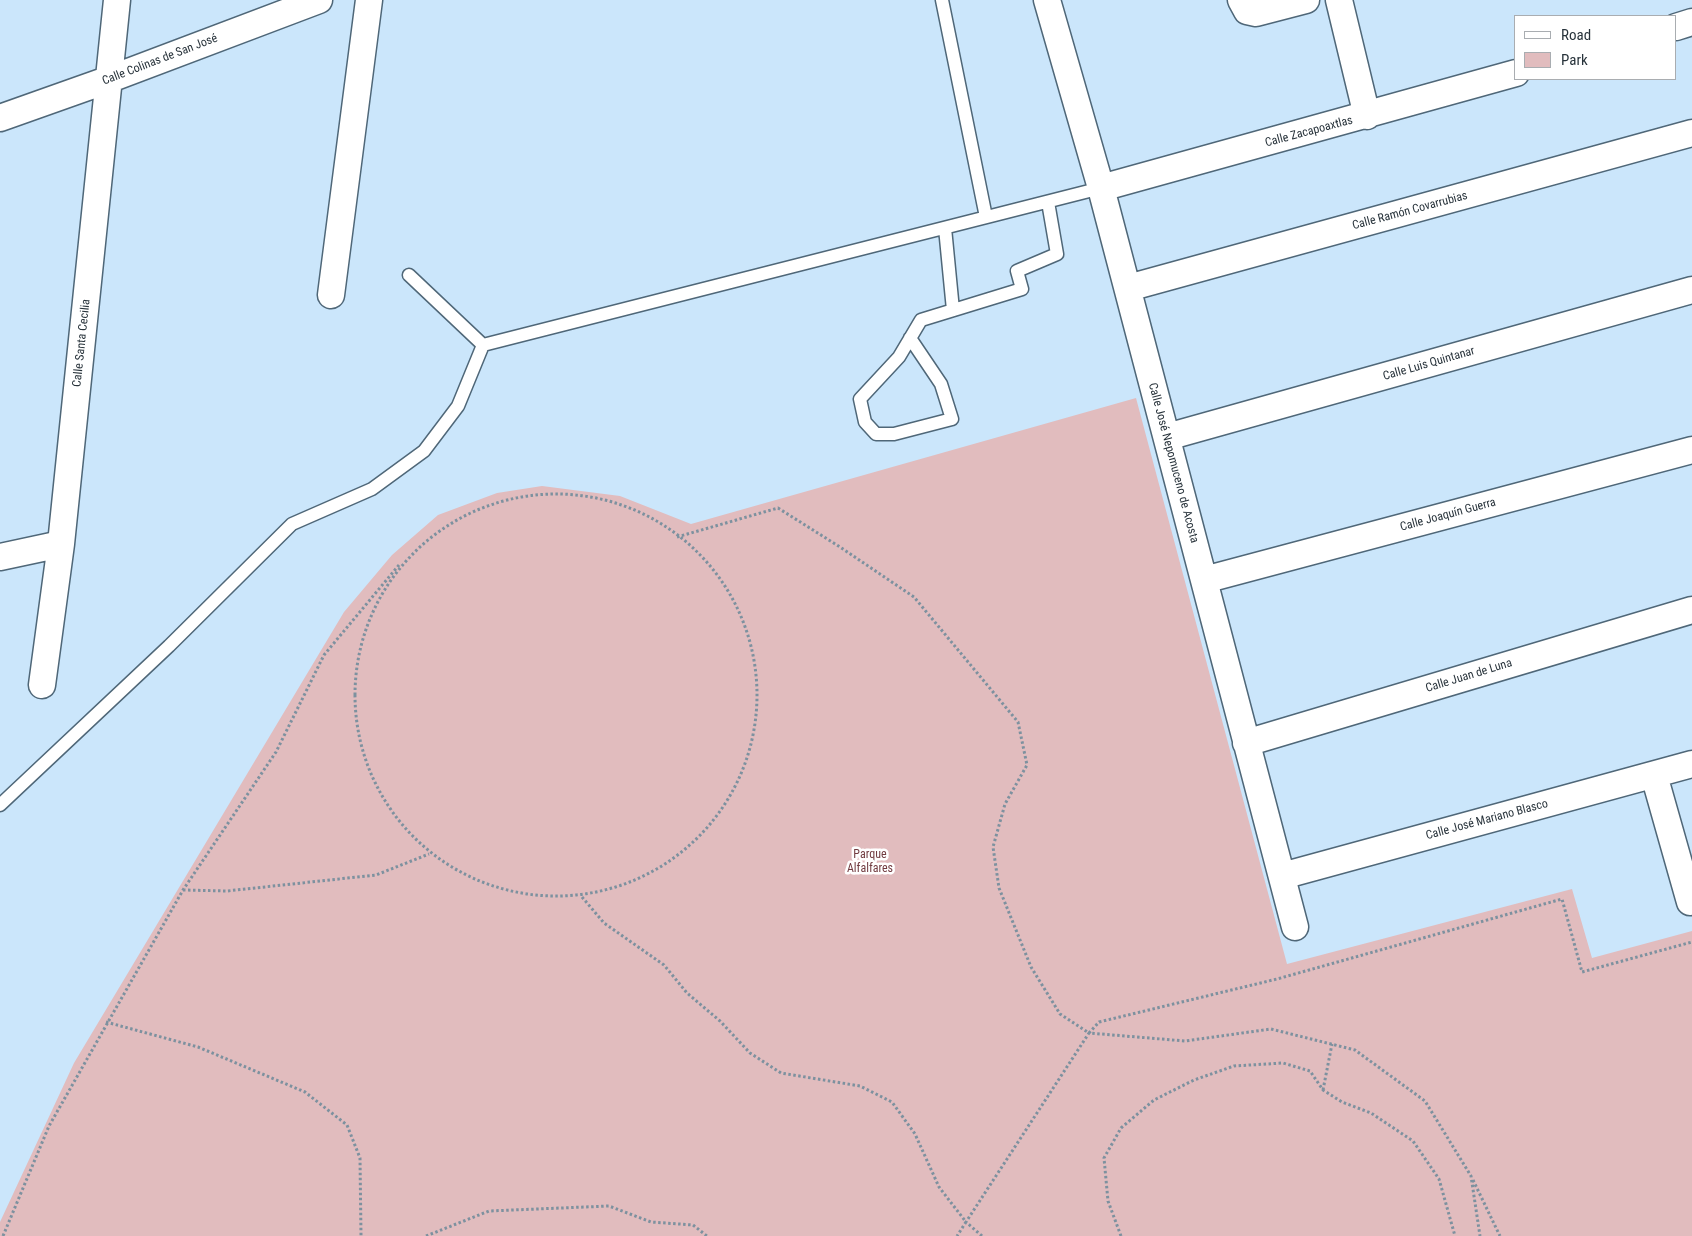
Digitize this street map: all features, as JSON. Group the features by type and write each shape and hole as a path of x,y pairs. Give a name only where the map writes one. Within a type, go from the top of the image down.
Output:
{"street":[{"name":"Calle Santa Cecilia","path":"42,685 61,544 117,0"},
{"name":"Calle Colinas de San José","path":"0,118 110,79 319,0"},
{"path":"331,295 369,0"},
{"name":"Calle José Nepomuceno de Acosta","path":"1047,0 1128,288 1295,927"},
{"path":"1241,0 1247,11 1256,13 1306,0"},
{"path":"1339,0 1367,116"},
{"path":"1677,27 1692,22"},
{"name":"Calle Zacapoaxtlas","path":"1101,188 1367,116 1514,74"},
{"name":"Calle Ramón Covarrubias","path":"1128,288 1692,133"},
{"name":"Calle Luis Quintanar","path":"1167,437 1692,290"},
{"name":"Calle Joaquín Guerra","path":"1204,580 1692,450"},
{"path":"0,557 61,544"},
{"name":"Calle Juan de Luna","path":"1246,743 1692,610"},
{"name":"Calle José Mariano Blasco","path":"1282,876 1692,764"},
{"path":"1654,774 1690,902"}],"lane":[{"path":"942,0 986,217"},
{"path":"484,346 1101,188"},
{"path":"910,338 942,384 952,419 894,434 876,434 865,422 860,399 899,357 910,338 921,320 1022,289 1017,271 1057,254 1048,202"},
{"path":"945,228 953,310"},
{"path":"409,276 484,346"},
{"path":"0,806 169,646 292,524 372,489 424,451 458,406 484,346"}],"path":[{"path":"3,1236 49,1126 106,1022 183,890 276,752 324,655 404,558 474,508 558,491 642,511 711,564 751,640 758,710 741,777 703,835 648,877 582,897 501,891 430,854 377,792 354,714 362,634 404,558"},
{"path":"678,537 778,508 914,597 1018,722 1026,765 1005,804 993,847 999,888 1030,966 1060,1014 1089,1033 1185,1041 1271,1029 1355,1050 1425,1101 1471,1176 1500,1236"},
{"path":"183,890 227,891 376,875 430,854"},
{"path":"582,897 604,923 664,965 687,993 720,1021 750,1053 781,1073 860,1086 892,1102 916,1134 939,1187 966,1222 982,1236"},
{"path":"957,1236 1089,1033 1099,1022 1277,980 1562,899 1582,972 1692,942"},
{"path":"106,1022 198,1047 305,1092 347,1125 360,1158 361,1236"},
{"path":"1323,1090 1332,1044"},
{"path":"1121,1236 1108,1201 1104,1158 1121,1128 1154,1100 1194,1080 1234,1066 1283,1063 1310,1072 1323,1090 1342,1102 1371,1113 1413,1140 1439,1179 1455,1236"},
{"path":"1471,1176 1480,1236"},
{"path":"426,1236 489,1211 609,1206 651,1222 693,1225 707,1236"}],"green space":[{"name":"Parque Alfalfares","path":"1136,398 1287,964 1572,889 1592,958 1692,931 1692,1236 0,1236 0,1222 74,1063 344,612 392,555 438,515 497,493 542,486 620,496 691,524"}]}
